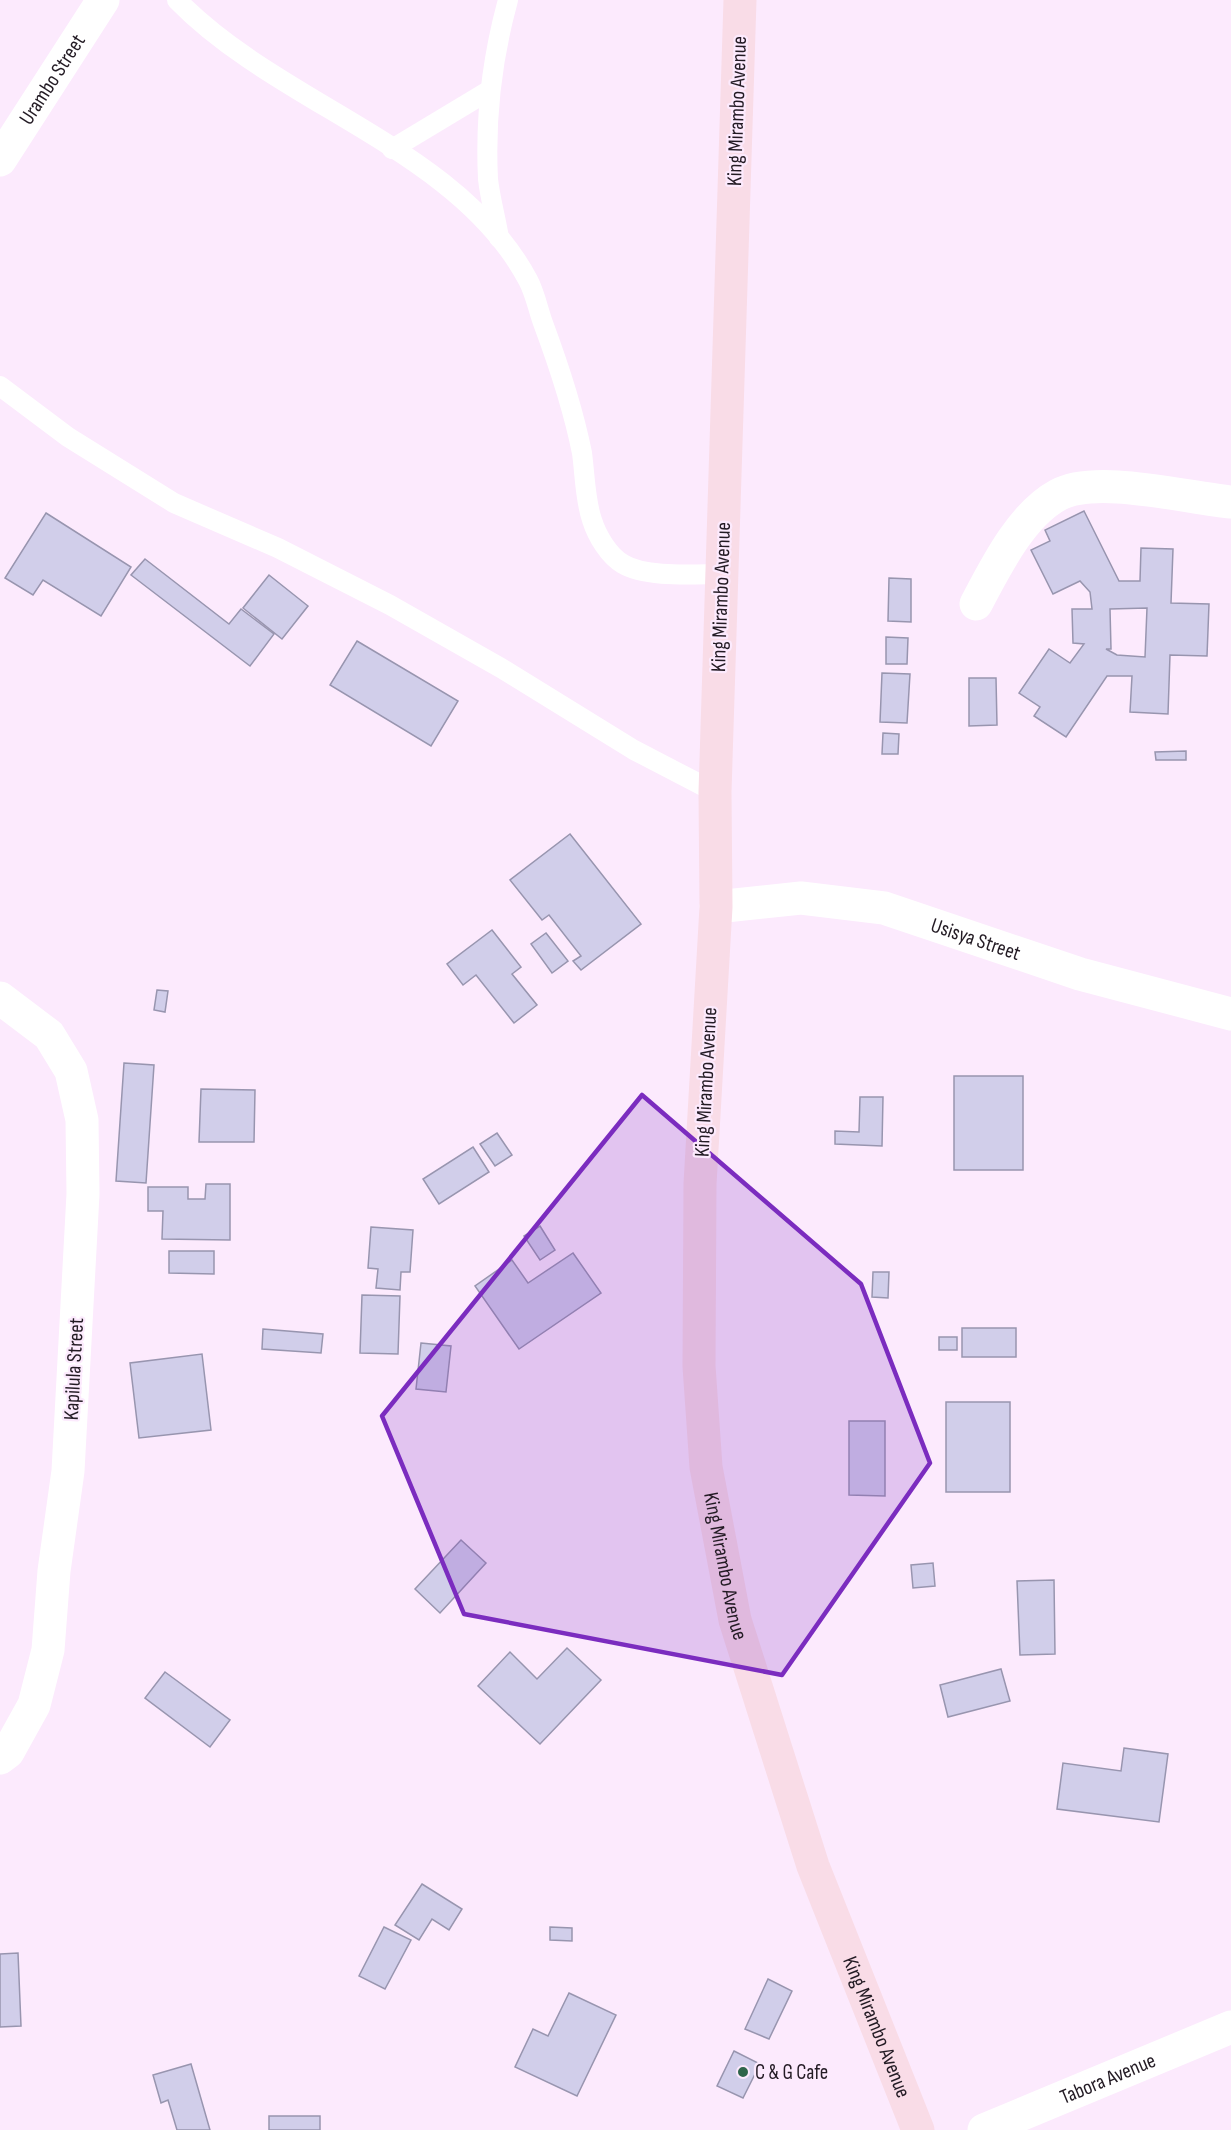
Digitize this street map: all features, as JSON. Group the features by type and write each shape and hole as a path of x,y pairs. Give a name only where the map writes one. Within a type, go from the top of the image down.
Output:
{"main road":[{"name":"King Mirambo Avenue","path":"740,0 715,792 716,907 700,1184 699,1366 706,1467 735,1620 813,1866 918,2130"}],"street":[{"name":"Urambo Street","path":"0,160 103,0"},
{"path":"976,604 1004,553 1034,514 1058,494 1084,488 1119,487 1231,502"},
{"name":"Usisya Street","path":"716,907 801,898 884,908 1080,974 1231,1014"},
{"name":"Kapilula Street","path":"0,998 50,1035 71,1071 82,1120 84,1194 68,1471 54,1571 48,1650 34,1705 9,1752 0,1758"},
{"name":"Tabora Avenue","path":"984,2130 1231,2027"}],"lane":[{"path":"177,0 229,45 437,176 499,238 528,281 564,380 581,452 592,520 604,545 623,565 663,574 722,574"},
{"path":"499,238 488,180 490,90 499,32 508,0"},
{"path":"392,149 490,90"},
{"path":"0,386 69,437 174,503 278,548 390,605 501,668 634,750 715,792"}],"highlighted area":[{"path":"642,1095 861,1284 930,1463 782,1675 464,1614 382,1416"}],"building":[{"path":"1084,511 1119,581 1140,581 1141,548 1173,549 1171,603 1209,604 1207,656 1170,655 1168,714 1130,712 1132,676 1107,676 1066,737 1034,716 1040,707 1019,693 1049,649 1070,663 1084,644 1073,643 1072,609 1092,609 1090,592 1080,581 1053,594 1031,550 1050,541 1045,530","holes":["1147,608 1145,657 1117,655 1106,649 1111,649 1110,609"]},
{"path":"46,513 131,567 101,616 43,580 33,595 5,578"},
{"path":"145,559 229,624 241,609 274,634 250,666 131,575"},
{"path":"269,575 308,606 282,639 243,608"},
{"path":"889,578 911,579 911,622 888,621"},
{"path":"886,637 908,638 907,664 886,664"},
{"path":"357,641 458,701 431,746 330,685"},
{"path":"882,673 910,674 907,723 880,722"},
{"path":"969,678 996,678 997,725 969,726"},
{"path":"883,733 899,734 898,754 882,754"},
{"path":"1186,751 1186,760 1156,760 1155,752"},
{"path":"570,834 641,924 581,970 573,961 581,956 549,915 542,920 510,880"},
{"path":"492,930 521,967 512,974 537,1005 514,1023 476,975 463,985 447,964"},
{"path":"546,933 568,961 552,973 531,944"},
{"path":"157,990 168,991 165,1012 154,1010"},
{"path":"124,1063 154,1065 146,1183 116,1181"},
{"path":"954,1076 1023,1076 1023,1170 954,1170"},
{"path":"201,1089 255,1090 254,1142 199,1142"},
{"path":"860,1097 883,1097 882,1146 835,1144 835,1131 859,1132"},
{"path":"497,1133 512,1155 495,1166 480,1144"},
{"path":"473,1147 489,1172 439,1204 423,1179"},
{"path":"206,1184 230,1184 230,1240 162,1239 163,1211 148,1211 148,1187 188,1187 188,1199 205,1199"},
{"path":"540,1226 555,1250 540,1260 524,1236"},
{"path":"371,1227 413,1230 410,1272 401,1272 400,1290 376,1288 378,1269 368,1268"},
{"path":"169,1251 214,1251 214,1274 169,1273"},
{"path":"573,1253 601,1293 519,1349 475,1286 512,1260 528,1283"},
{"path":"873,1272 889,1272 888,1298 872,1297"},
{"path":"362,1295 400,1296 398,1354 360,1353"},
{"path":"962,1328 1016,1328 1016,1357 962,1357"},
{"path":"263,1329 323,1334 321,1353 262,1349"},
{"path":"939,1337 957,1337 957,1350 939,1350"},
{"path":"421,1343 451,1346 446,1392 416,1389"},
{"path":"202,1354 211,1430 139,1438 130,1363"},
{"path":"946,1402 1010,1402 1010,1492 946,1492"},
{"path":"849,1421 885,1421 885,1496 849,1495"},
{"path":"461,1540 486,1563 440,1613 415,1589"},
{"path":"933,1563 935,1586 913,1588 911,1565"},
{"path":"1054,1580 1055,1654 1020,1655 1017,1581"},
{"path":"567,1648 601,1680 540,1744 478,1686 510,1652 537,1679"},
{"path":"1001,1669 1010,1701 948,1717 940,1685"},
{"path":"165,1672 230,1720 210,1747 145,1698"},
{"path":"1124,1748 1168,1754 1159,1822 1057,1809 1063,1763 1121,1771"},
{"path":"422,1884 462,1909 449,1930 432,1919 419,1940 395,1925"},
{"path":"384,1927 411,1940 385,1989 359,1976"},
{"path":"550,1927 572,1928 572,1941 550,1940"},
{"path":"18,1953 21,2026 0,2027 0,1954"},
{"path":"768,1979 792,1991 769,2039 745,2029"},
{"path":"569,1993 616,2015 577,2096 515,2067 533,2029 548,2036"},
{"path":"734,2051 760,2064 743,2098 717,2086"},
{"path":"191,2064 210,2130 177,2130 168,2100 161,2103 153,2075"},
{"path":"269,2116 320,2116 320,2130 269,2130"}],"place":[{"name":"C & G Cafe","path":"743,2072"}]}
